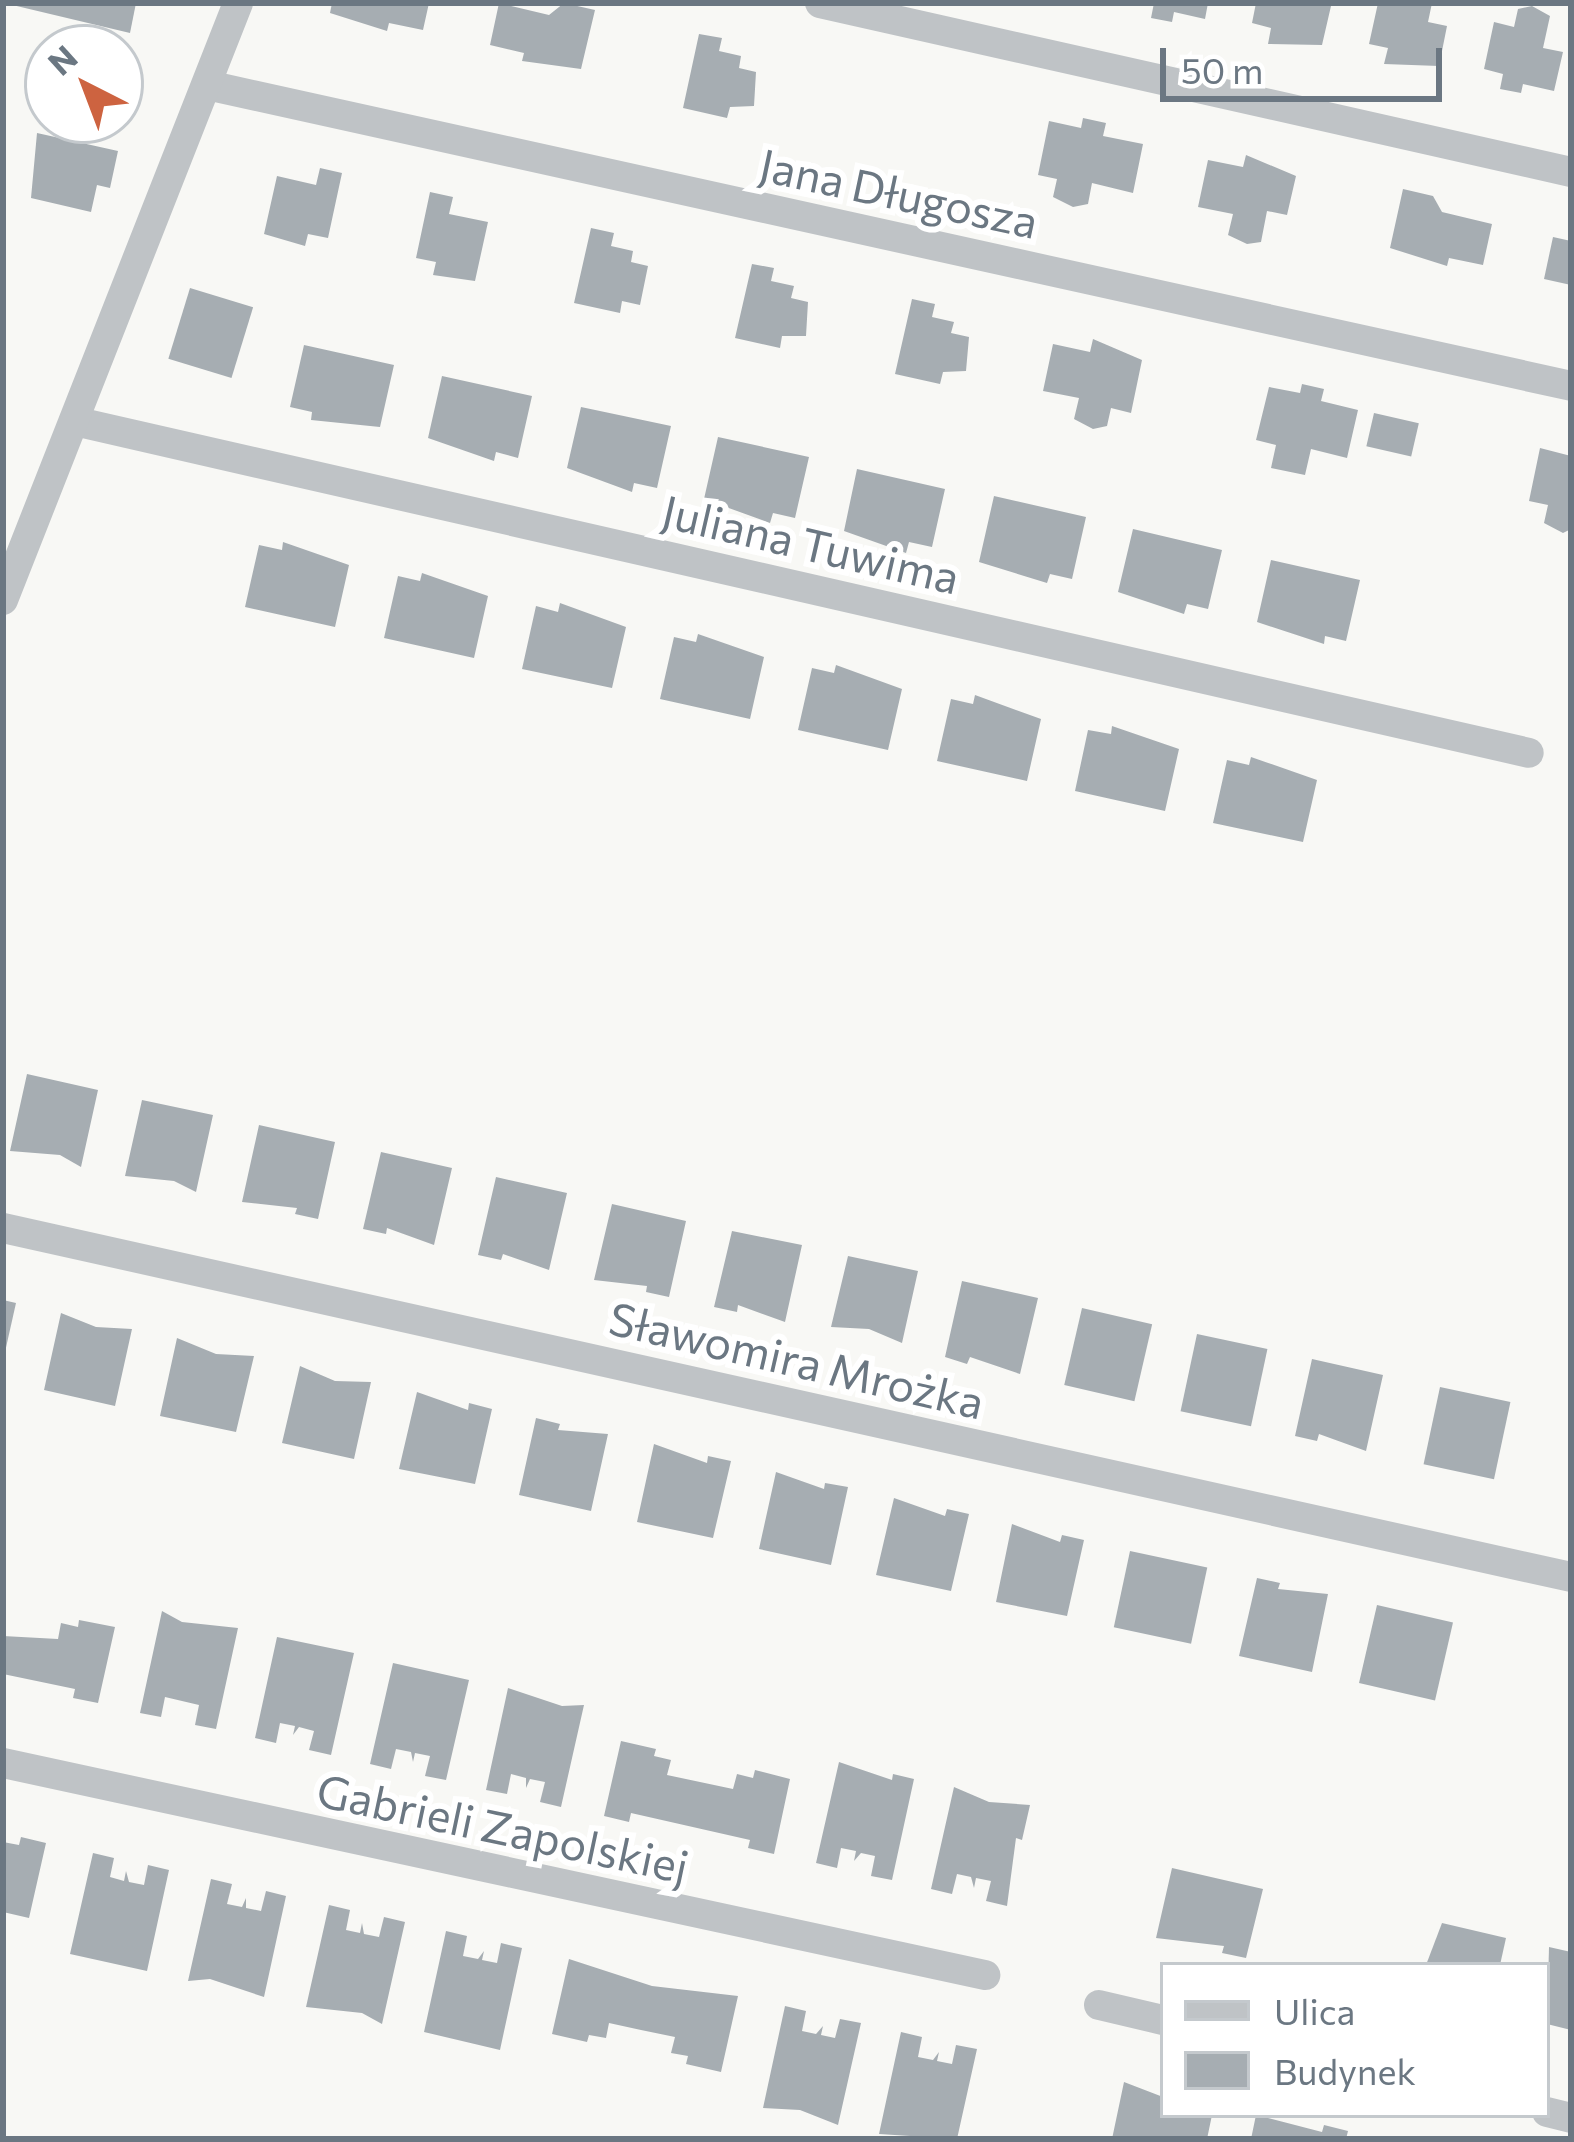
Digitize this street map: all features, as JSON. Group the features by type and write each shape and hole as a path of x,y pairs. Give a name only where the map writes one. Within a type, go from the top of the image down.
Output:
{"street":[{"path":"3,600 238,3"},
{"path":"820,3 1571,172"},
{"name":"Jana Długosza","path":"207,85 1571,386"},
{"name":"Juliana Tuwima","path":"74,421 1528,753"},
{"name":"Sławomira Mrożka","path":"3,1228 1571,1577"},
{"name":"Gabrieli Zapolskiej","path":"3,1763 986,1975"},
{"path":"1099,2005 1160,2019"}],"building":[{"path":"4,3 136,3 132,24 92,24"},
{"path":"332,3 429,3 423,30 389,23 387,31 330,13"},
{"path":"499,3 549,15 564,3 595,10 581,69 522,61 524,53 490,45"},
{"path":"1154,3 1208,3 1205,19 1174,12 1172,22 1151,18"},
{"path":"1256,3 1331,6 1322,45 1268,44 1271,28 1252,23"},
{"path":"1378,3 1432,3 1428,22 1447,26 1439,66 1384,64 1388,48 1369,44"},
{"path":"1532,6 1550,16 1543,48 1563,52 1554,91 1523,84 1521,93 1500,89 1503,74 1484,69 1494,22 1514,27 1518,9"},
{"path":"699,34 722,38 719,51 741,56 739,68 756,72 754,106 730,107 727,118 683,108"},
{"path":"1083,118 1106,123 1103,136 1143,144 1133,193 1092,183 1088,204 1073,207 1053,197 1057,179 1038,175 1049,121 1081,128"},
{"path":"36,144 86,144 118,151 110,188 97,185 91,212 31,198"},
{"path":"1246,155 1296,176 1287,215 1267,211 1261,242 1247,244 1228,235 1233,214 1198,207 1208,160 1243,167"},
{"path":"320,168 342,173 328,238 308,234 305,246 264,234 277,176 316,185"},
{"path":"1403,189 1433,196 1442,212 1492,224 1483,265 1449,258 1447,266 1390,248"},
{"path":"430,192 453,197 449,214 488,222 475,281 433,275 436,262 416,258"},
{"path":"591,228 614,233 611,246 633,251 631,262 648,266 640,305 622,301 620,313 574,303"},
{"path":"1553,237 1571,241 1571,285 1544,279"},
{"path":"752,264 774,268 771,281 794,286 791,298 808,302 806,336 782,336 780,348 735,338"},
{"path":"190,288 253,307 231,378 168,359"},
{"path":"912,299 935,304 932,317 954,322 951,333 969,337 966,371 943,372 940,384 895,374"},
{"path":"1093,339 1142,360 1131,413 1111,408 1107,426 1093,429 1074,419 1079,398 1043,391 1053,344 1090,352"},
{"path":"304,345 394,365 380,427 311,420 312,412 290,407"},
{"path":"442,376 532,396 518,458 496,452 494,461 428,438"},
{"path":"1302,384 1324,389 1321,401 1358,410 1347,458 1311,449 1305,475 1271,468 1276,445 1256,440 1269,387 1300,393"},
{"path":"581,407 671,426 657,488 634,483 632,492 567,468"},
{"path":"1374,413 1419,423 1411,456 1366,446"},
{"path":"718,437 809,457 795,518 773,513 770,523 704,499"},
{"path":"1540,448 1571,456 1571,529 1563,533 1544,523 1548,505 1529,501"},
{"path":"857,469 945,489 932,547 909,542 906,553 844,531"},
{"path":"994,496 1086,517 1072,579 1050,574 1047,583 979,562"},
{"path":"1133,529 1222,550 1208,609 1187,604 1184,614 1118,592"},
{"path":"283,542 349,565 335,627 245,607 259,545 282,550"},
{"path":"1271,560 1360,580 1346,641 1325,636 1324,644 1257,622"},
{"path":"422,573 488,596 474,658 384,638 398,576 420,581"},
{"path":"560,603 626,627 612,688 522,669 536,606 558,612"},
{"path":"698,634 764,657 750,719 660,699 674,637 696,642"},
{"path":"836,665 902,689 888,750 798,730 812,668 834,673"},
{"path":"975,695 1041,719 1027,781 937,761 951,699 973,704"},
{"path":"1112,726 1179,749 1165,811 1075,791 1088,730 1111,734"},
{"path":"1251,757 1317,780 1303,842 1213,823 1227,760 1249,765"},
{"path":"27,1074 98,1090 81,1167 60,1155 10,1151"},
{"path":"142,1100 213,1115 196,1192 174,1181 125,1176"},
{"path":"259,1125 335,1142 318,1219 295,1214 297,1208 242,1202"},
{"path":"381,1152 452,1168 434,1245 387,1228 386,1234 363,1229"},
{"path":"496,1177 567,1193 549,1270 503,1254 501,1260 478,1255"},
{"path":"612,1204 686,1221 669,1297 646,1292 647,1286 594,1280"},
{"path":"732,1231 802,1245 785,1322 738,1305 737,1312 714,1307"},
{"path":"848,1256 918,1271 902,1343 869,1329 831,1327"},
{"path":"962,1281 1038,1298 1020,1374 970,1357 967,1364 945,1357"},
{"path":"3,1300 16,1303 5,1352 3,1352"},
{"path":"1082,1308 1152,1324 1134,1401 1064,1385"},
{"path":"61,1313 96,1327 132,1329 115,1406 44,1390"},
{"path":"1197,1334 1267,1349 1251,1426 1181,1411"},
{"path":"177,1338 216,1354 254,1356 236,1432 160,1416"},
{"path":"1312,1359 1383,1375 1366,1451 1319,1434 1317,1441 1295,1436"},
{"path":"300,1366 335,1381 371,1382 354,1459 282,1443"},
{"path":"1440,1387 1510,1402 1494,1479 1424,1464"},
{"path":"417,1392 468,1410 469,1403 492,1409 475,1484 399,1469"},
{"path":"536,1418 560,1424 558,1430 608,1434 591,1511 519,1495"},
{"path":"654,1444 707,1463 708,1456 731,1461 713,1538 637,1522"},
{"path":"776,1472 824,1489 825,1483 848,1487 831,1565 759,1549"},
{"path":"894,1498 945,1516 947,1509 969,1514 951,1591 876,1575"},
{"path":"1012,1524 1060,1542 1062,1535 1084,1540 1067,1616 996,1602"},
{"path":"1130,1551 1207,1567 1191,1644 1114,1627"},
{"path":"1257,1578 1280,1583 1278,1589 1328,1594 1312,1672 1239,1656"},
{"path":"1377,1605 1453,1623 1435,1700 1359,1683"},
{"path":"162,1611 182,1622 238,1628 216,1729 195,1725 199,1705 165,1697 161,1717 140,1713"},
{"path":"79,1620 115,1627 98,1703 73,1698 75,1689 3,1674 3,1636 58,1639 61,1623 78,1627"},
{"path":"277,1637 354,1653 331,1755 309,1750 314,1731 299,1727 293,1735 295,1726 280,1723 276,1743 255,1738"},
{"path":"393,1663 469,1680 446,1780 425,1776 430,1756 415,1753 413,1762 411,1752 396,1749 391,1769 370,1764"},
{"path":"508,1688 562,1706 584,1705 561,1807 540,1802 545,1782 530,1779 526,1788 526,1778 511,1774 507,1794 486,1790"},
{"path":"621,1741 656,1749 654,1756 671,1760 667,1775 733,1789 737,1774 753,1778 755,1770 790,1779 774,1854 748,1848 750,1840 631,1813 629,1822 604,1816"},
{"path":"839,1762 892,1780 893,1774 914,1779 892,1880 871,1876 875,1856 861,1853 854,1861 856,1851 841,1848 837,1868 816,1863"},
{"path":"954,1787 989,1802 1030,1805 1022,1840 1016,1838 1007,1906 986,1901 991,1881 976,1878 974,1888 971,1877 957,1874 952,1894 931,1889"},
{"path":"21,1837 46,1843 29,1918 3,1912 3,1842 19,1845"},
{"path":"93,1853 114,1858 110,1877 124,1881 126,1871 129,1882 144,1885 148,1865 169,1870 147,1971 70,1954"},
{"path":"1172,1868 1263,1889 1246,1958 1222,1953 1224,1946 1156,1938"},
{"path":"211,1879 232,1884 227,1904 242,1907 246,1898 246,1908 261,1911 266,1891 286,1896 264,1997 210,1979 188,1981"},
{"path":"329,1905 350,1910 346,1930 360,1933 362,1923 364,1934 379,1937 384,1917 405,1922 382,2024 362,2013 306,2007"},
{"path":"1442,1923 1506,1938 1501,1962 1427,1962"},
{"path":"446,1931 467,1936 463,1956 478,1959 484,1951 482,1960 497,1963 501,1943 522,1948 500,2050 424,2032"},
{"path":"1549,1947 1571,1952 1571,2030 1550,2025"},
{"path":"569,1959 652,1986 738,1996 721,2072 686,2064 688,2056 671,2053 675,2037 609,2023 606,2038 589,2035 587,2042 552,2034"},
{"path":"785,2006 806,2011 802,2031 816,2034 823,2026 821,2035 835,2038 840,2019 861,2023 838,2125 800,2110 763,2108"},
{"path":"901,2032 922,2037 918,2057 933,2060 939,2052 937,2061 952,2064 956,2045 977,2049 957,2139 879,2134"},
{"path":"1124,2082 1160,2096 1160,2118 1211,2118 1207,2139 1112,2139"},
{"path":"1255,2118 1322,2132 1324,2125 1348,2131 1346,2139 1251,2139"}]}
